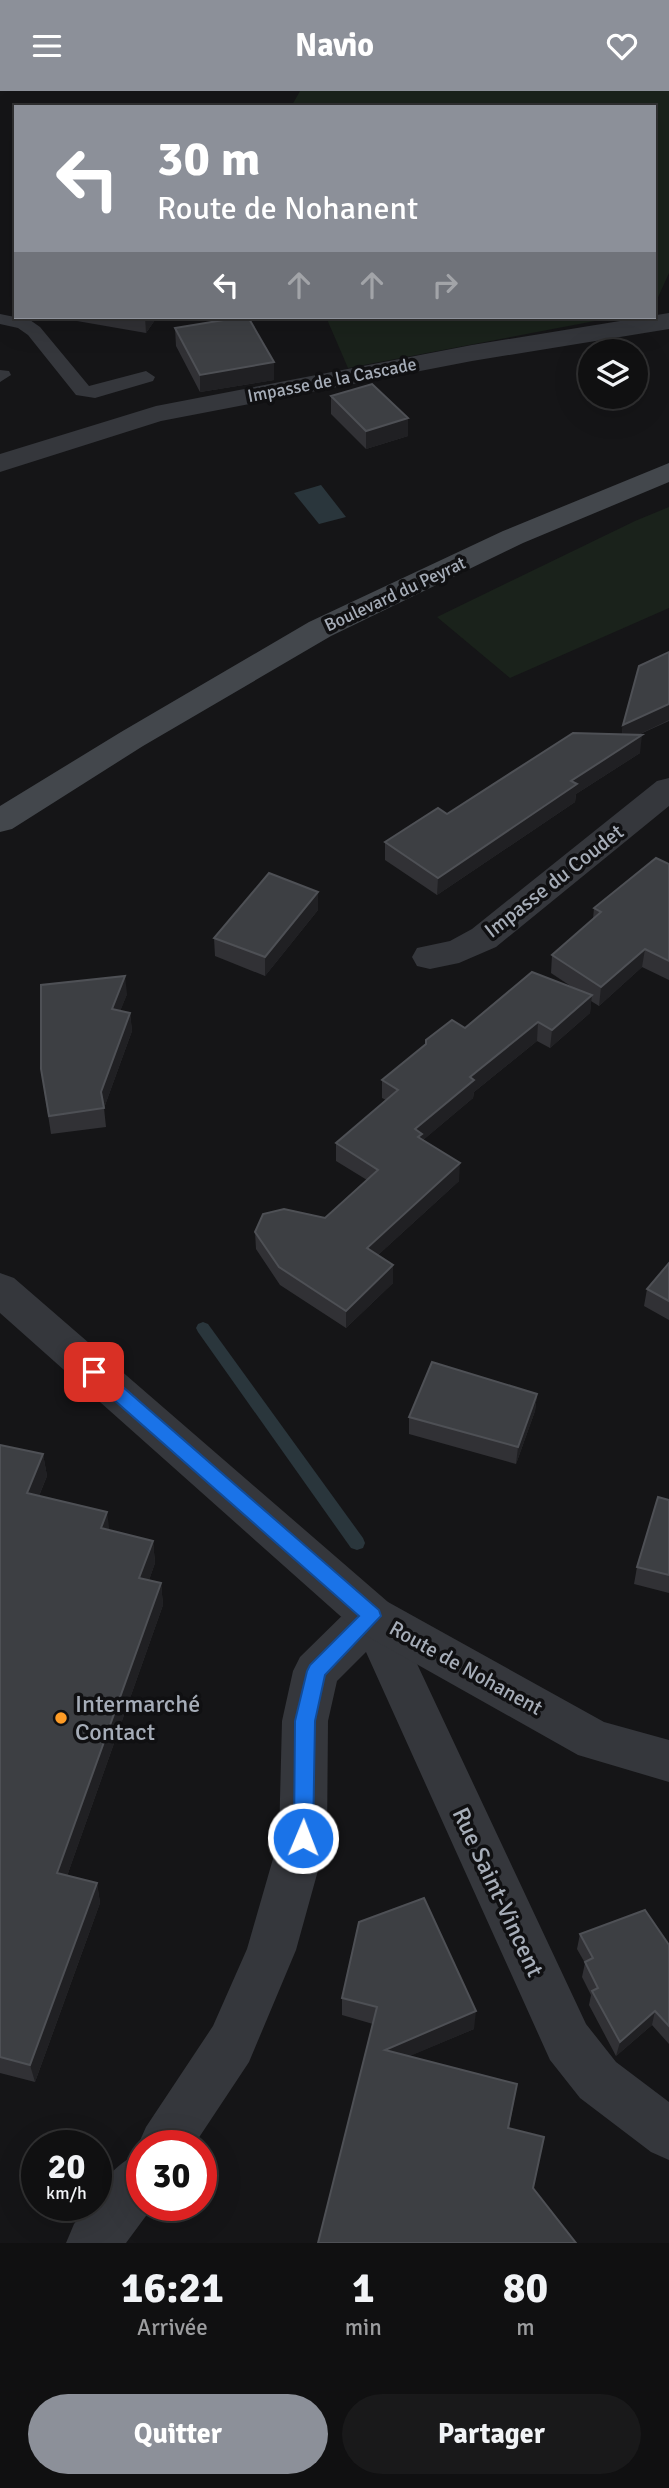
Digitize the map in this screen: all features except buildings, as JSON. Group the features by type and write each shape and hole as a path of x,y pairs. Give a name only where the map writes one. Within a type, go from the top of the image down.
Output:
{"main road":[{"name":"Boulevard du Peyrat","path":"0,821 132,739 320,629 513,537 669,472"},
{"name":"Boulevard du Peyrat","path":"0,843 132,739"}],"street":[{"name":"Impasse de la Cascade","path":"0,463 156,414 472,353 669,321"},
{"name":"Impasse du Coudet","path":"430,957 459,951 484,938 669,789"},
{"name":"Route de Nohanent","path":"0,1289 372,1616 594,1740 669,1761"},
{"name":"Rue Saint-Vincent","path":"372,1616 568,2042 598,2080 669,2134"},
{"path":"174,2130 230,2044 271,1950 303,1838 305,1721 316,1671 372,1616"},
{"path":"93,2243 126,2199"}],"lane":[{"path":"0,319 24,324 34,331 83,391 95,392 145,377"}],"shaded area":[{"path":"300,91 669,91 669,273 656,302 656,105 292,105"},
{"path":"327,319 605,319 348,368"},
{"path":"321,485 346,517 319,524 294,493"},
{"path":"669,507 669,608 510,678 437,617 635,521"}],"waterway":[{"path":"203,1328 357,1543"}],"place":[{"name":"Intermarché Contact","path":"61,1718"}],"route":[{"path":"94,1372 372,1616 316,1671 305,1721 303,1838"}]}
